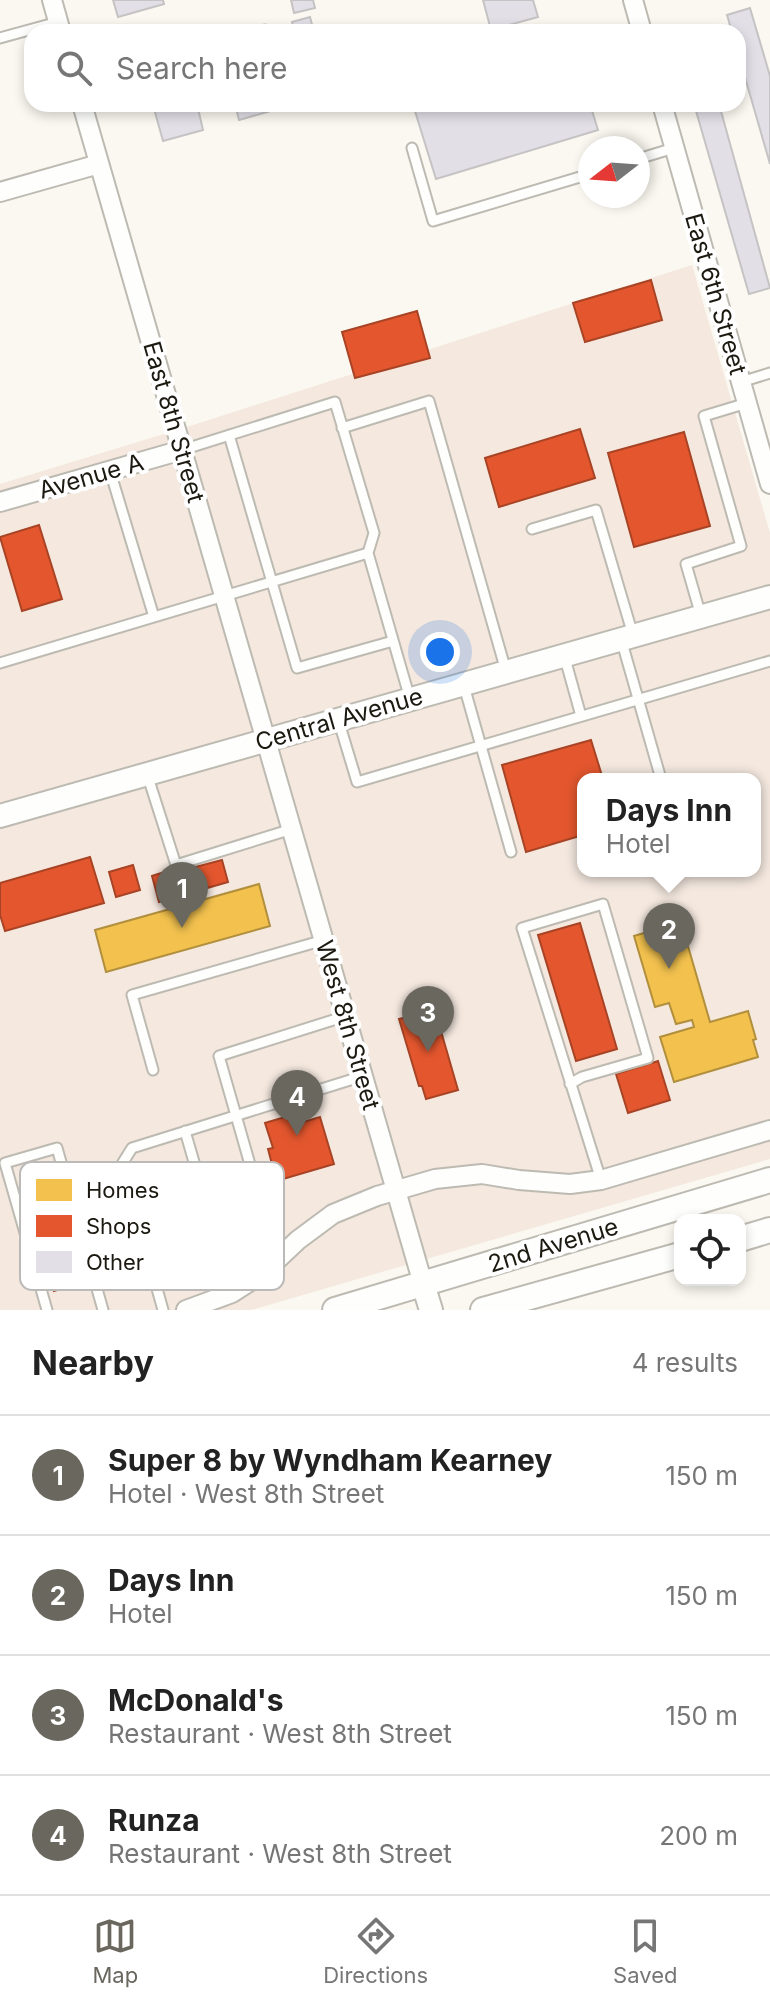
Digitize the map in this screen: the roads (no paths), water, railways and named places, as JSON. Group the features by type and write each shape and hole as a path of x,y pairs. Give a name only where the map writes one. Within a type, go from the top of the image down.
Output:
{"main road":[{"name":"2nd Avenue","path":"335,1310 770,1180"},
{"path":"746,1237 770,1230"},
{"name":"2nd Avenue","path":"483,1310 674,1257"}],"street":[{"path":"52,0 59,24"},
{"path":"633,0 640,24"},
{"name":"East 8th Street","path":"84,112 266,740"},
{"name":"East 6th Street","path":"664,112 770,484"},
{"path":"0,192 99,164"},
{"name":"Avenue A","path":"0,502 182,450"},
{"name":"Central Avenue","path":"0,816 770,597"},
{"name":"West 8th Street","path":"266,740 431,1310"},
{"path":"284,1253 333,1214 435,1179 482,1174 570,1184 601,1180 770,1130"},
{"path":"186,1310 237,1290"}],"lane":[{"path":"0,38 24,34"},
{"path":"412,148 433,221 578,178"},
{"path":"650,155 674,148"},
{"path":"741,382 770,373"},
{"path":"342,428 429,401 506,671"},
{"path":"182,450 335,402 374,533 368,553 410,699"},
{"path":"701,616 686,564 741,546 704,416 747,403"},
{"path":"229,435 297,668 393,641"},
{"path":"110,471 154,617"},
{"path":"532,529 596,510 627,637 638,700 659,773"},
{"path":"0,663 368,553"},
{"path":"564,655 581,716"},
{"path":"338,719 357,782 770,661"},
{"path":"464,683 511,852"},
{"path":"147,774 176,865 292,829"},
{"path":"570,1084 582,1077 648,1058 603,904 522,928 570,1084 601,1180"},
{"path":"153,1070 132,995 324,940"},
{"path":"249,1162 219,1056 346,1016"},
{"path":"123,1162 132,1148 363,1076"},
{"path":"185,1131 194,1162"},
{"path":"20,1216 5,1163 57,1148 61,1162"},
{"path":"41,1290 47,1310"},
{"path":"97,1290 103,1310"},
{"path":"157,1290 163,1310"}],"place":[{"name":"Super 8 by Wyndham Kearney","path":"182,928"},
{"name":"Days Inn","path":"669,969"},
{"name":"McDonald's","path":"428,1052"},
{"name":"Runza","path":"297,1136"}]}
